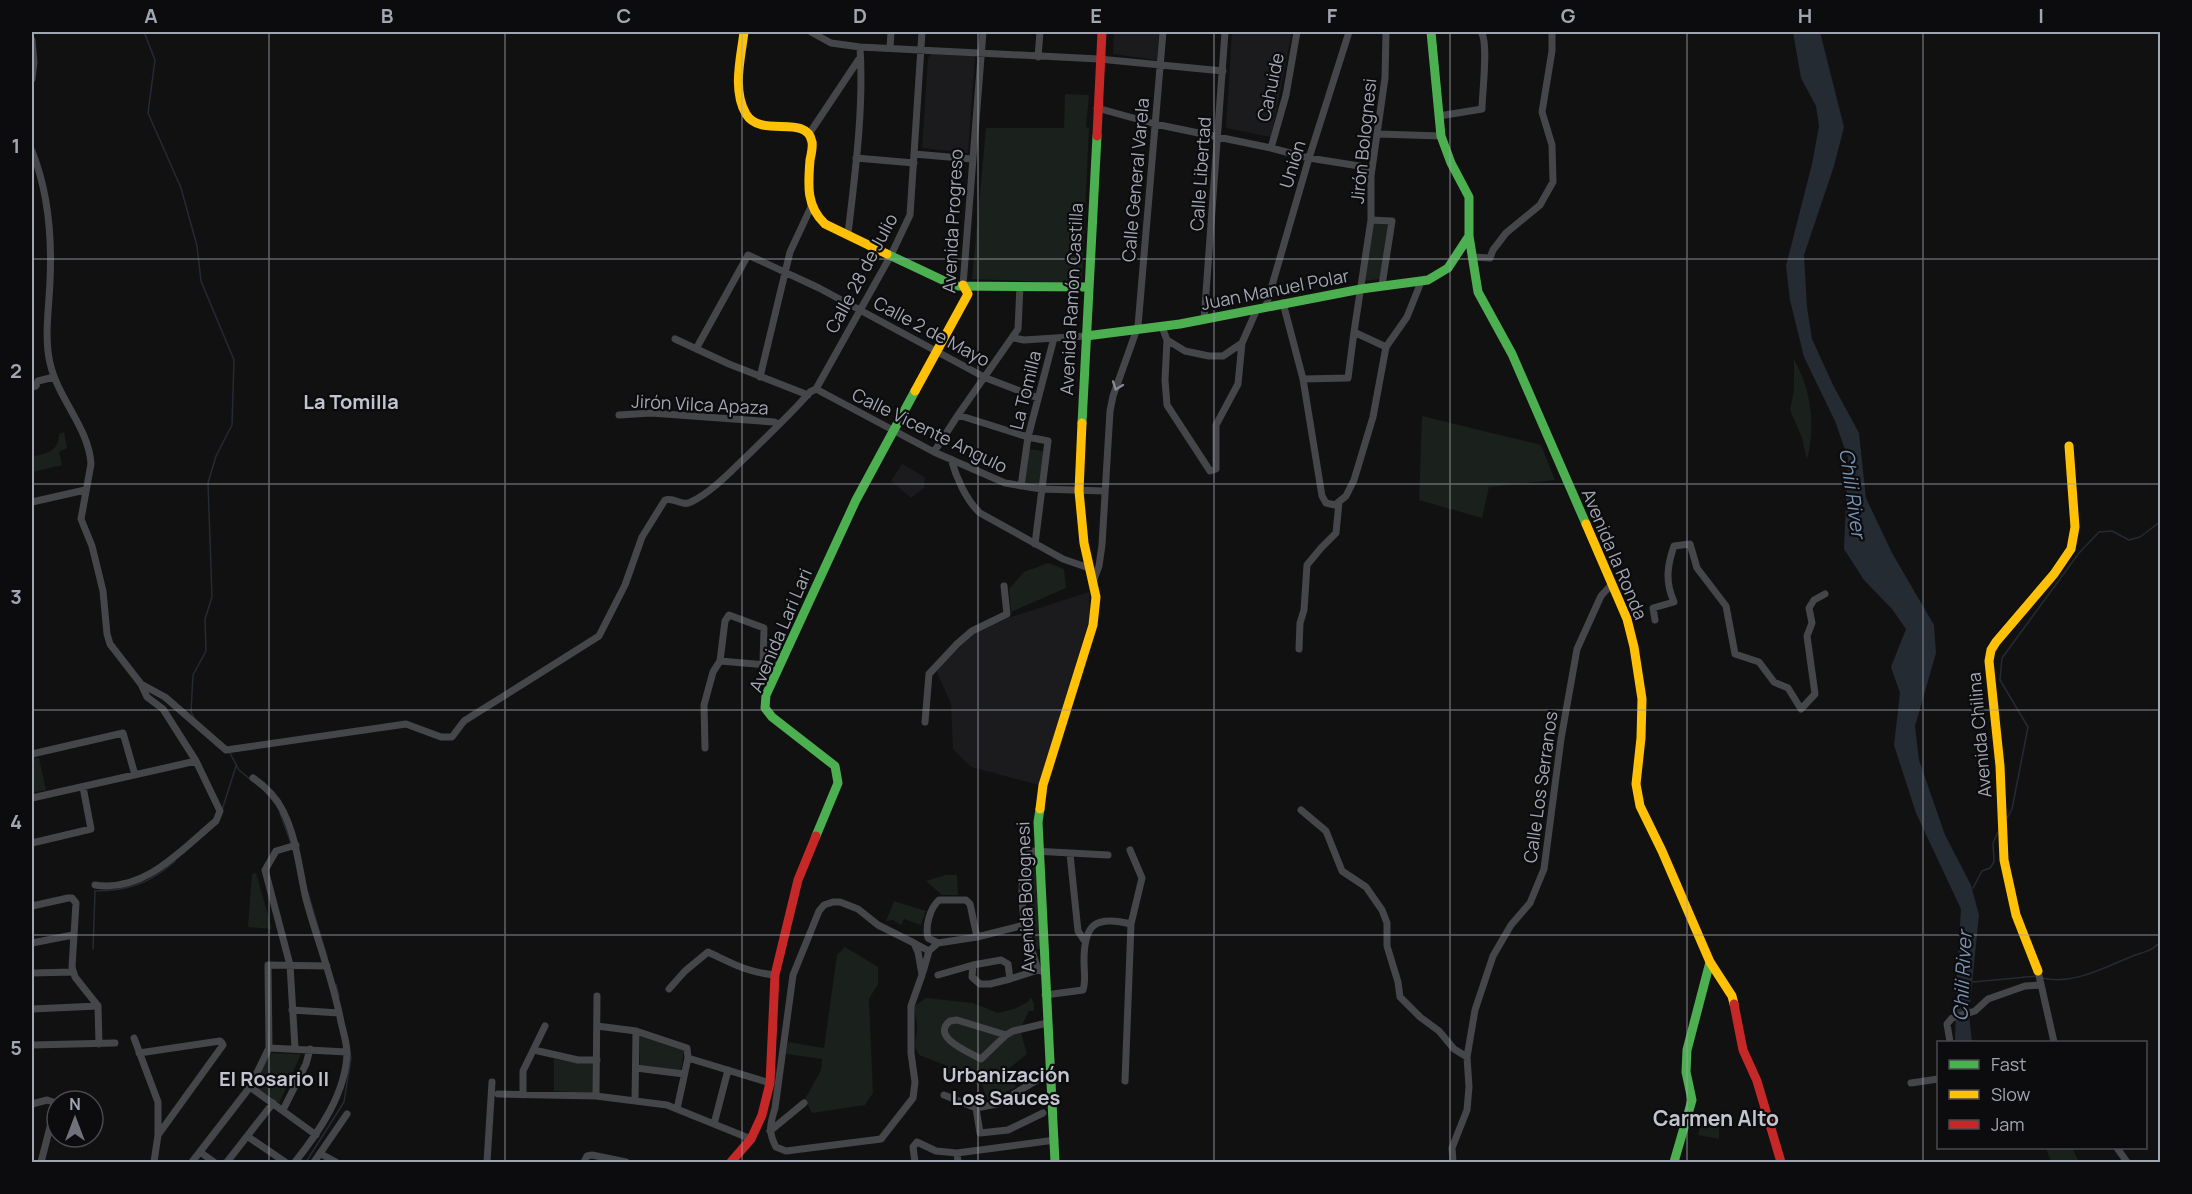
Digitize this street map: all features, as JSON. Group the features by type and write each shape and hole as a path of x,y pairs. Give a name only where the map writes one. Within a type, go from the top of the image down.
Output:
{"main road":[{"path":"744,32 739,95 748,117 760,126 796,126 809,134 812,141 808,186 811,207 825,224 952,284 1089,286"},
{"name":"Avenida Ramón Castilla","path":"1089,568 1081,524 1079,491 1102,32"},
{"name":"Avenida la Ronda","path":"1431,32 1441,136 1451,163 1469,197 1469,236 1478,292 1512,354 1632,634 1642,699 1636,784 1640,806 1710,962 1732,996 1743,1050 1757,1081 1781,1162"},
{"name":"Juan Manuel Polar","path":"1086,336 1137,331 1204,320 1382,285 1421,282 1434,278 1452,264 1469,236"},
{"path":"1458,253 1473,257"},
{"name":"Avenida Progreso","path":"894,432 968,294 963,285"},
{"name":"Avenida Lari Lari","path":"731,1162 767,1117 775,975 798,880 838,783 835,766 772,717 765,708 766,694 855,500 894,432"},
{"name":"Avenida Chilina","path":"2040,979 2016,915 2004,860 2000,766 1989,661 1991,650 1996,642 2054,574 2071,549 2075,527 2069,446"},
{"name":"Avenida Bolognesi","path":"1055,1162 1045,995 1041,971 1038,822 1043,785 1094,625 1096,597 1089,568"},
{"path":"1674,1162 1691,1108 1686,1071 1687,1050 1710,962"},
{"path":"1705,986 1711,982 1722,981"}],"street":[{"path":"811,32 831,43 860,47 1100,59 1223,71"},
{"path":"826,40 829,32"},
{"path":"890,48 891,32"},
{"name":"Calle 28 de Julio","path":"141,684 165,697 226,750 406,724 441,737 452,737 464,721 598,636 625,585 642,537 665,500 670,498 689,504 720,482 816,389 891,255 910,215 922,32"},
{"name":"Avenida Progreso","path":"963,285 983,32"},
{"path":"1038,57 1040,32"},
{"name":"Calle General Varela","path":"1093,582 1101,555 1110,411 1113,396 1137,331 1163,32"},
{"name":"Calle Libertad","path":"1204,320 1225,32"},
{"name":"Cahuide","path":"1271,148 1286,95 1297,32"},
{"name":"Unión","path":"1167,340 1165,380 1167,405 1210,471 1216,469 1216,425 1238,384 1242,343 1262,307 1349,32"},
{"name":"Jirón Bolognesi","path":"1303,380 1348,378 1371,220 1372,168 1385,78 1386,32"},
{"path":"1439,116 1482,109 1485,54 1484,35 1481,32"},
{"path":"1473,257 1490,258 1506,233 1540,205 1553,183 1552,146 1542,112 1552,51 1552,32"},
{"path":"32,40 34,62 32,79"},
{"path":"848,234 856,158 860,47"},
{"path":"809,134 859,59"},
{"path":"1097,108 1309,158 1372,168"},
{"path":"1378,134 1441,136"},
{"path":"32,151 39,168 51,250 47,343 50,364 90,456 91,464 81,519 92,546 103,591 107,634 110,644 141,684 147,698 163,709 196,761 220,811 216,820 154,873 125,883 95,885"},
{"path":"914,154 972,159"},
{"path":"856,158 914,163"},
{"path":"760,377 790,252 811,207"},
{"path":"1371,220 1392,221 1382,285"},
{"name":"Calle 2 de Mayo","path":"696,349 748,255 860,310 986,378 1038,398"},
{"path":"1283,303 1303,380 1322,496 1326,502 1335,505 1346,496 1354,480 1372,417 1386,346 1407,317 1421,282"},
{"path":"934,452 1014,338 1018,329 1020,286"},
{"path":"1162,327 1167,340 1185,351 1209,356 1222,356 1242,343"},
{"path":"1353,332 1386,346"},
{"path":"1014,338 1086,336"},
{"name":"La Tomilla","path":"1021,486 1028,437 1054,338"},
{"path":"675,339 760,377 808,395"},
{"path":"32,387 36,386 35,380 54,377"},
{"name":"Calle Vicente Angulo","path":"816,389 934,452 1005,483 1041,489 1105,491"},
{"name":"Jirón Vilca Apaza","path":"619,415 651,413 779,424"},
{"path":"958,415 1048,441 1035,544"},
{"path":"951,459 954,470 973,507 998,524 1063,559 1089,568"},
{"path":"32,502 85,490"},
{"path":"1299,650 1307,565 1336,533 1339,502"},
{"path":"1655,620 1653,608 1674,602 1668,585 1667,567 1674,546 1690,544 1696,568 1726,606 1735,654 1759,662 1773,682 1788,688 1802,708 1815,694 1807,636 1812,623 1809,608 1814,600 1825,594"},
{"name":"Calle Los Serranos","path":"1453,1162 1452,1148 1467,1110 1469,1087 1467,1057 1475,1010 1493,956 1512,925 1530,903 1544,869 1561,739 1577,650 1601,596 1611,585"},
{"path":"925,722 929,674 972,631 1006,614 1004,586"},
{"path":"705,748 704,705 713,672 720,661 725,621 729,615 764,628 763,664"},
{"path":"720,661 780,666"},
{"path":"32,754 123,733 135,775"},
{"path":"32,798 196,761"},
{"path":"252,778 276,798 296,845 306,898 327,966 347,1052 343,1079 316,1135 295,1162"},
{"path":"32,843 91,829 82,787"},
{"path":"1301,810 1326,831 1342,871 1366,887 1382,910 1387,922 1387,946 1401,997 1420,1017 1439,1031 1454,1049 1467,1057"},
{"path":"295,1048 290,965 265,870 276,851 296,845"},
{"path":"1125,1081 1131,924 1142,878 1130,850"},
{"path":"973,965 972,977 980,984 990,984 1041,971 1024,925 1021,898 1022,873 1028,854 1039,851 1108,855"},
{"path":"1070,854 1078,931 1084,940"},
{"path":"32,906 72,898 77,905 73,972 98,1006 99,1044"},
{"path":"977,937 970,904 966,900 939,900 934,905 926,929 928,938 938,943 977,937 1024,925"},
{"path":"930,951 878,925 858,909 840,902 824,905 819,911 793,975 775,1108 767,1117 776,1147 786,1151 881,1139 913,1098 915,1082 911,1053 911,1006 930,951 938,943"},
{"path":"1045,995 1083,990 1085,983 1084,940 1091,926 1103,920 1131,924"},
{"path":"32,943 74,935"},
{"path":"914,943 922,975"},
{"path":"669,989 685,971 708,952 738,968 775,975"},
{"path":"938,975 1001,960 1008,964 1010,979"},
{"path":"192,1162 250,1087 269,1048 266,967 270,964 327,966"},
{"path":"32,973 73,972"},
{"path":"1950,1041 1947,1024 1952,1018 1971,1013 1988,999 2040,979"},
{"name":"Avenida Chilina","path":"2040,979 2054,1041"},
{"path":"596,1096 597,996"},
{"path":"32,1009 98,1006"},
{"path":"292,1010 339,1012"},
{"path":"1006,1035 957,1020 950,1021 944,1028 944,1034 948,1040 981,1059 1013,1031 1047,1023"},
{"path":"523,1095 524,1071 545,1026"},
{"path":"597,1026 636,1031 686,1047 688,1058 676,1109"},
{"path":"635,1101 636,1031"},
{"path":"134,1038 157,1098 158,1135 154,1162"},
{"path":"139,1053 220,1041 223,1045 158,1135"},
{"path":"32,1046 115,1042"},
{"path":"269,1048 347,1052"},
{"path":"283,1110 306,1065 310,1049"},
{"path":"534,1050 578,1060 597,1060"},
{"path":"688,1058 770,1083"},
{"path":"636,1068 684,1074"},
{"path":"714,1124 728,1070"},
{"path":"944,1095 976,1108 997,1104 1044,1076 1050,1075"},
{"path":"1911,1083 1937,1079"},
{"path":"487,1162 492,1082"},
{"path":"250,1087 316,1135"},
{"path":"498,1094 596,1096 667,1105 751,1138"},
{"path":"32,1104 47,1100 53,1102 55,1108 41,1162"},
{"path":"227,1162 273,1103"},
{"path":"770,1131 804,1103"},
{"path":"976,1108 980,1133 1008,1130 1042,1113"},
{"path":"314,1162 347,1114"},
{"path":"247,1136 285,1162"},
{"path":"915,1162 913,1146 917,1142 936,1151 957,1153 1055,1140"},
{"path":"2118,1149 2127,1162"},
{"path":"200,1152 214,1162"},
{"path":"957,1153 958,1162"},
{"path":"321,1154 336,1162"},
{"path":"584,1162 587,1156 592,1155 626,1162"}],"shaded area":[{"path":"1114,32 1159,32 1157,60 1113,54"},
{"path":"1232,32 1292,32 1271,137 1226,128"},
{"path":"931,54 973,56 975,58 968,153 922,148 928,58"},
{"path":"1065,94 1089,95 1082,280 1077,283 972,279 986,128 1064,128"},
{"path":"1374,223 1388,223 1380,279 1365,281"},
{"path":"1794,359 1808,395 1810,408 1811,434 1807,460 1802,438 1790,410 1794,390"},
{"path":"1422,416 1541,445 1555,480 1489,487 1482,518 1419,500"},
{"path":"64,432 67,448 59,452 62,465 32,472 32,457 51,451 57,445 59,434"},
{"path":"1028,449 1044,451 1040,485 1024,483"},
{"path":"902,464 925,477 924,488 911,498 891,481"},
{"path":"1048,563 1064,569 1066,588 1011,612 1009,589 1024,572"},
{"path":"1089,592 1090,617 1039,785 971,767 953,749 951,704 936,670 973,634 1008,618"},
{"path":"39,758 46,790 32,793 32,759"},
{"path":"1036,853 1041,949 1036,949 1030,902 1030,867 1032,855"},
{"path":"256,873 272,929 248,927 252,874"},
{"path":"946,875 957,875 958,895 942,895 926,881"},
{"path":"894,901 926,911 921,925 904,919 901,925 893,920 886,921"},
{"path":"845,947 878,967 878,984 869,999 873,1093 865,1105 812,1113 805,1099 821,1070 822,1059 786,1054 788,1042 824,1048 837,955"},
{"path":"1031,997 1034,1011 1029,1011 1020,1029 1027,1054 1007,1070 1016,1087 988,1101 982,1085 958,1080 946,1072 945,1065 919,1055 915,1043 917,1023 914,1006 926,998 973,1003 998,1013 1014,1009 1028,1002"},
{"path":"640,1035 684,1050 681,1071 640,1065"},
{"path":"269,1053 301,1054 278,1106 254,1088"},
{"path":"554,1059 593,1063 593,1093 554,1091"},
{"path":"1719,1113 1719,1139 1698,1135 1703,1114"},
{"path":"2046,1149 2072,1149 2079,1162 2051,1162"}],"water":[{"name":"Chili River","path":"1793,32 1820,32 1844,127 1834,166 1804,255 1807,307 1812,339 1859,433 1866,498 1892,553 1934,625 1936,653 1915,726 1919,760 1945,835 1971,885 1979,915 1969,1014 1972,1041 1955,1041 1961,909 1916,813 1894,745 1900,693 1891,667 1906,629 1892,609 1864,580 1844,549 1848,458 1835,421 1804,357 1790,300 1786,266 1812,164 1819,126 1816,106 1801,78"}],"waterway":[{"path":"144,32 155,60 148,113 181,188 197,246 201,281 234,360 232,425 216,456 208,483 212,597 205,619 206,651 193,675 191,712 194,718"},
{"path":"2007,818 2012,809 2028,727 2000,680 2002,658 2079,553 2099,532 2112,531 2129,540 2140,537 2160,522"},
{"path":"230,753 239,770 250,779"},
{"path":"222,810 236,766"},
{"path":"280,813 291,843"},
{"path":"203,836 217,823"},
{"path":"1973,888 1982,871 1990,868 1994,862 1993,843 1998,832"},
{"path":"93,949 95,891 138,884 157,875 175,861"},
{"path":"308,893 327,957"},
{"path":"2042,978 2053,980 2086,975 2149,950 2160,942"},
{"name":"Chili River","path":"1973,982 2037,976"},
{"path":"336,984 339,997"},
{"path":"306,1162 344,1102 350,1052"}],"traffic: fast":[{"path":"1431,32 1441,136 1451,163 1469,197 1469,236 1478,292 1512,354 1586,524"},
{"path":"1082,423 1097,136"},
{"path":"1086,336 1180,324 1361,289 1428,280 1448,268 1469,236"},
{"path":"887,254 955,286 1089,287"},
{"path":"816,836 838,783 835,766 772,717 765,708 766,695 856,500 915,391"},
{"path":"1040,809 1038,822 1055,1162"},
{"path":"1674,1162 1692,1100 1686,1072 1687,1050 1710,962"}],"traffic: slow":[{"path":"744,32 738,84 739,95 746,114 753,121 762,125 793,127 808,133 812,142 809,178 814,210 825,224 887,254"},
{"path":"915,391 968,294 963,285"},
{"path":"1040,809 1043,785 1093,625 1096,597 1084,543 1079,491 1082,423"},
{"path":"2038,971 2016,915 2004,860 2000,766 1989,661 1991,650 1996,642 2054,574 2071,549 2075,527 2069,446"},
{"path":"1586,524 1627,619 1634,647 1642,699 1636,784 1640,806 1710,962 1732,996 1734,1004"}],"traffic: jam":[{"path":"1097,136 1102,32"},
{"path":"731,1162 751,1139 762,1115 770,1083 775,975 798,880 816,836"},
{"path":"1734,1004 1743,1050 1757,1081 1781,1162"}],"district":[{"name":"La Tomilla","path":"351,401"},
{"name":"El Rosario II","path":"274,1078"},
{"name":"Urbanización Los Sauces","path":"1006,1086"},
{"name":"Carmen Alto","path":"1716,1118"}]}
